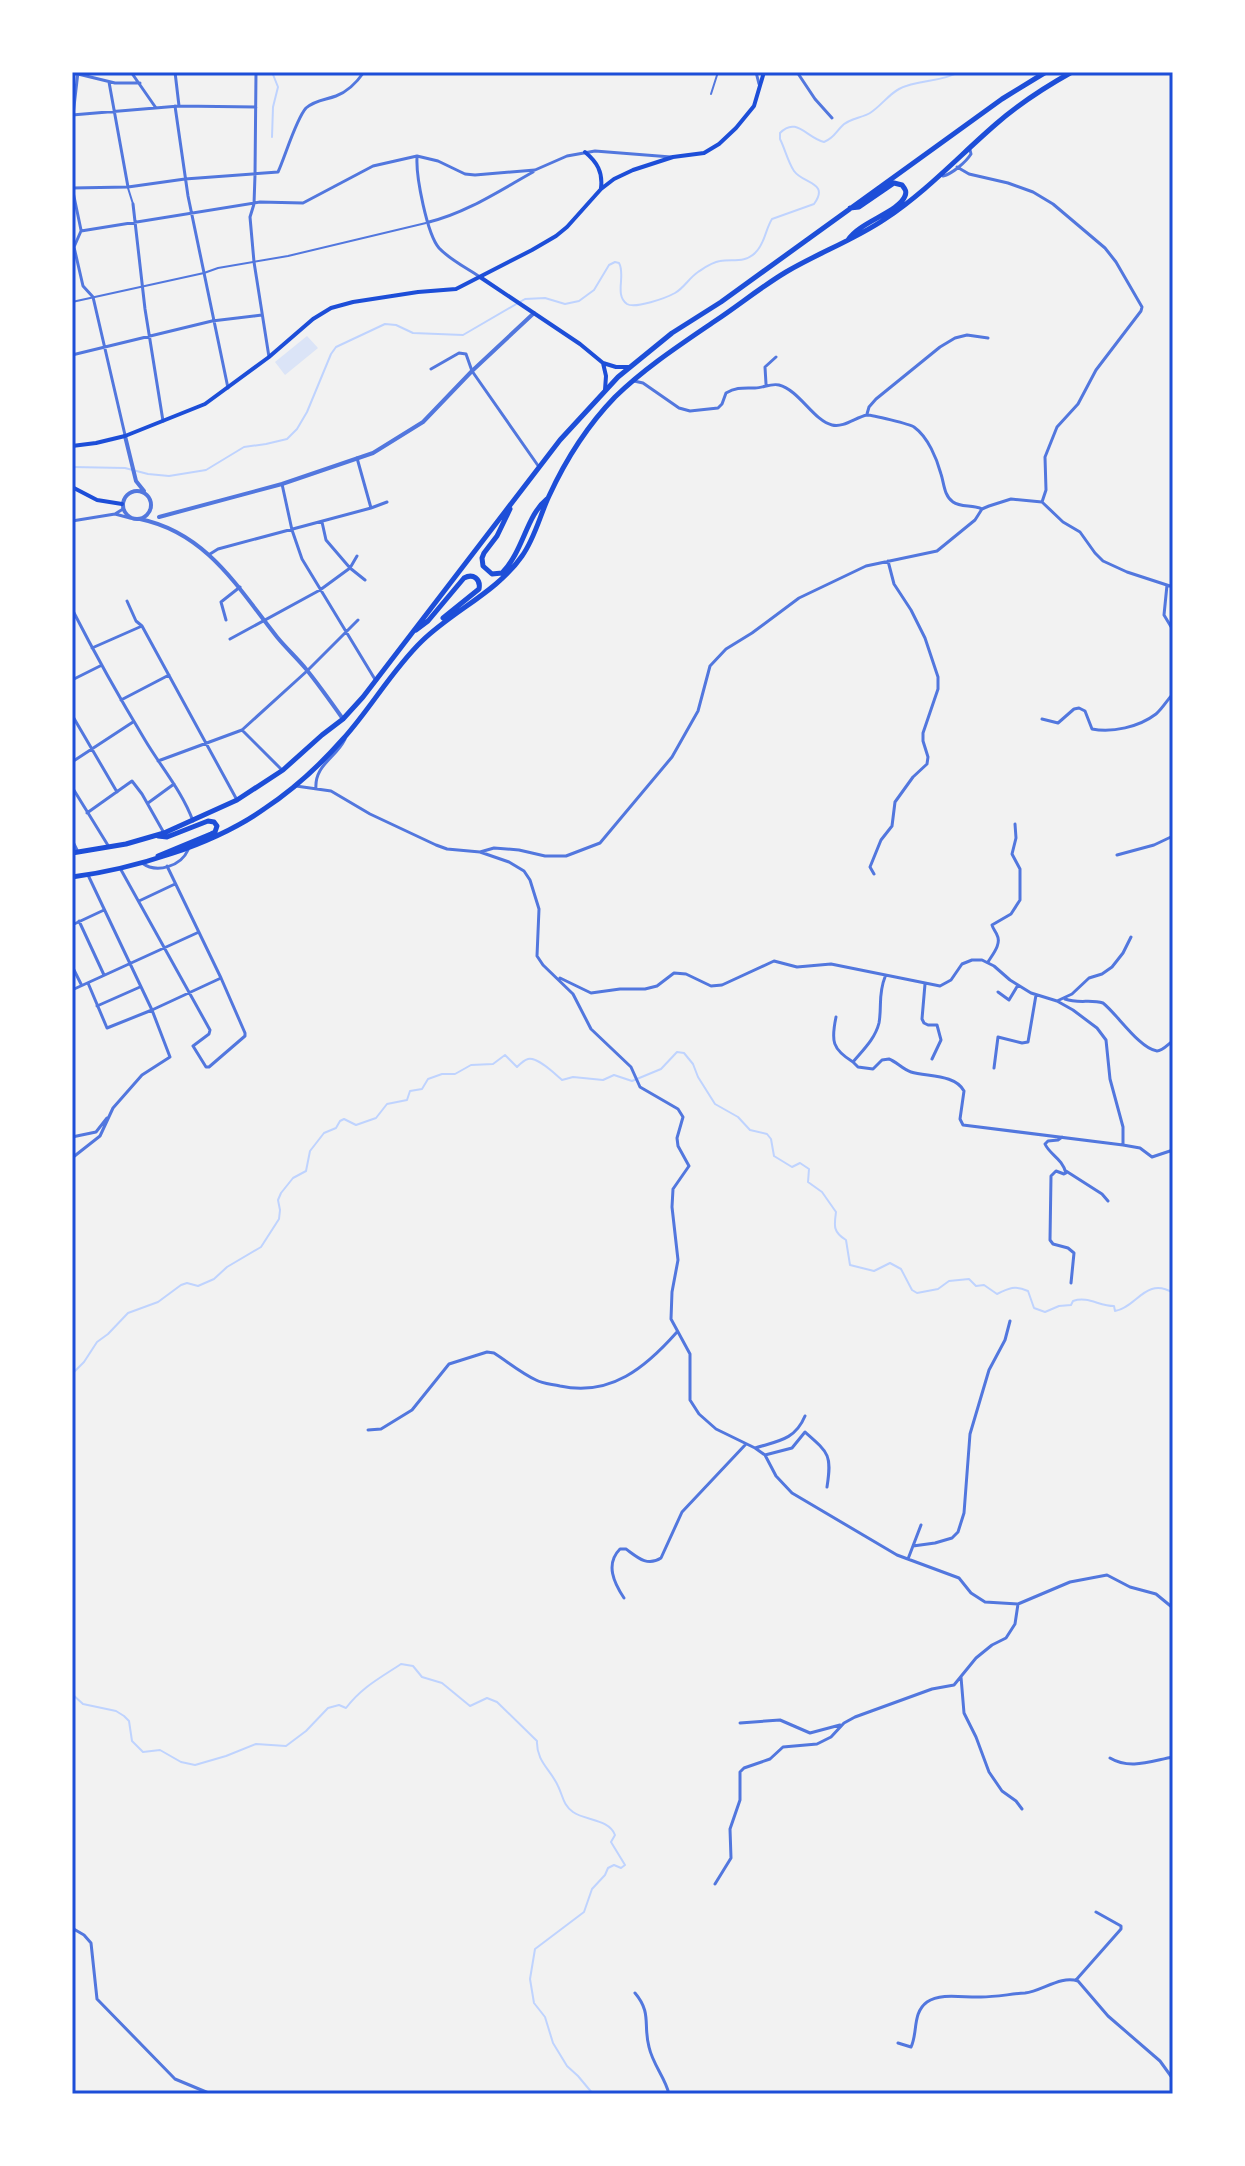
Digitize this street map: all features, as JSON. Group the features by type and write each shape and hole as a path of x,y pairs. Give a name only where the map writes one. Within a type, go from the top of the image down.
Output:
{"highway":[{"path":"75,852 164,833 237,800 283,770 343,719 376,681 560,440 629,367 672,333 721,302 1002,99 1046,72"},
{"path":"430,634 508,575 527,549 564,465 578,443 631,381 662,356 766,285 884,220 913,199 993,126 1030,97 1072,72"},
{"path":"848,209 859,207 894,183 905,188 906,196 901,202 854,231 848,240"},
{"path":"510,504 509,513 497,536 483,555 483,566 492,574 502,573 513,560 539,506 547,499"},
{"path":"72,877 154,859 244,822 265,809 320,763 345,737 406,659 444,618 479,589 476,577 464,578 428,621 412,631"},
{"path":"154,859 215,832 217,826 208,821 167,837 155,836"}],"main road":[{"path":"72,446 125,436 205,404 269,357 302,327 331,308 418,292 453,290 556,236 601,189 624,174 673,157 696,155 719,144 750,113 761,89 764,72"},
{"path":"585,152 601,172 601,189"},
{"path":"480,277 603,363 629,367"},
{"path":"603,363 605,390"},
{"path":"72,487 97,500 123,507"}],"street":[{"path":"131,72 156,108"},
{"path":"175,72 185,179 228,388"},
{"path":"256,72 254,204 250,217 269,357"},
{"path":"165,526 136,479 129,454 93,297 83,286 73,247 81,231 72,188 128,187 279,171 304,110 313,103 340,94 364,72"},
{"path":"711,94 718,72"},
{"path":"756,72 761,89"},
{"path":"797,72 832,118"},
{"path":"140,83 109,82 78,73 72,115 177,106 256,107"},
{"path":"109,82 136,221 142,286 163,421"},
{"path":"939,175 947,175 969,157 969,149"},
{"path":"72,302 218,268 311,251 451,216 554,160 585,152 673,157"},
{"path":"81,231 266,202 308,201 373,166 417,156 438,161 465,174 535,170"},
{"path":"417,156 418,178 435,241 441,250 480,277"},
{"path":"957,167 969,174 1033,192 1053,204 1105,248 1142,307 1091,377 1078,404 1057,427 1045,457 1046,490 1042,502"},
{"path":"143,520 282,484 373,453 423,422 535,313"},
{"path":"72,355 215,320 262,315"},
{"path":"867,415 876,399 940,347 967,335 988,338"},
{"path":"431,369 463,353 468,357 472,371 539,467"},
{"path":"766,385 765,367 776,357"},
{"path":"631,381 643,383 679,408 690,411 718,408 726,393 736,388 779,385 802,399 814,413 832,425 873,415 914,427 927,441 951,501 982,509"},
{"path":"357,458 371,508"},
{"path":"115,514 123,507 136,479"},
{"path":"282,484 302,559 376,681"},
{"path":"130,492 145,493"},
{"path":"480,852 494,848 566,856 600,843 672,757 694,719 710,666 717,656 799,598 866,566 937,551 975,520 982,509 1011,499 1042,502 1058,518 1080,532 1103,561 1173,587"},
{"path":"143,520 149,513 151,502"},
{"path":"210,554 218,549 387,502"},
{"path":"123,507 130,518"},
{"path":"72,521 115,514 143,520 165,526 210,554 227,570 343,719"},
{"path":"322,522 326,540 365,580"},
{"path":"230,639 320,590 350,568 357,556"},
{"path":"874,874 870,867 881,840 892,826 895,802 927,764 923,733 938,689 938,677 925,638 894,584 888,560"},
{"path":"1167,585 1164,615 1173,630"},
{"path":"226,620 221,602 240,587"},
{"path":"127,601 237,800"},
{"path":"72,609 100,666 185,801 193,821"},
{"path":"158,761 242,730 358,620"},
{"path":"92,648 142,626"},
{"path":"72,680 100,666"},
{"path":"121,700 169,675"},
{"path":"1042,719 1058,723 1079,708 1085,711 1092,729 1113,730 1148,720 1173,694"},
{"path":"72,715 117,792"},
{"path":"72,762 134,722"},
{"path":"242,730 283,770"},
{"path":"316,789 318,772 339,749 345,737"},
{"path":"87,813 132,781 164,833"},
{"path":"148,804 174,784"},
{"path":"294,786 331,791 370,814 436,845 480,852 524,871 538,899 537,956 573,994 591,1029 631,1067 640,1087 678,1109 683,1117 678,1146 689,1166 673,1189 678,1260 671,1319 690,1354 690,1400 699,1414 716,1429 765,1455 776,1476 792,1493 897,1555 959,1578 971,1593 985,1602 1018,1604 1070,1582 1107,1575 1130,1587 1156,1594 1173,1608"},
{"path":"72,787 109,847"},
{"path":"987,963 999,942 992,925 1011,914 1021,897 1020,871 1012,857 1015,824"},
{"path":"1117,855 1154,845 1173,836"},
{"path":"72,840 75,852"},
{"path":"142,863 152,869 167,866 182,860 189,846"},
{"path":"120,868 210,1030 193,1048 209,1067 246,1035 167,866"},
{"path":"72,1137 96,1132 142,1075 170,1057 152,1010 88,875"},
{"path":"139,901 175,884"},
{"path":"72,925 104,910"},
{"path":"79,921 104,975"},
{"path":"72,990 199,932"},
{"path":"1065,999 1089,978 1112,967 1131,937"},
{"path":"557,977 591,993 645,989 657,986 674,973 686,974 711,986 722,985 774,961 797,967 831,964 940,986 951,980 962,964 972,960 987,963 1036,995 1073,1010 1097,1028 1106,1040 1110,1079 1123,1127 1123,1145"},
{"path":"72,966 81,986"},
{"path":"853,1062 877,1029 880,994 886,976"},
{"path":"88,983 107,1028 221,978"},
{"path":"925,984 922,1019 928,1025 937,1025 941,1040 932,1059"},
{"path":"998,992 1009,1000 1018,985"},
{"path":"97,1006 140,987"},
{"path":"994,1068 998,1037 1028,1042 1036,995"},
{"path":"1057,1001 1103,1003 1139,1040 1154,1050 1161,1050 1173,1041"},
{"path":"836,1017 834,1043 840,1053 858,1067 873,1069 882,1060 889,1059 911,1072 957,1083 964,1091 960,1119 963,1125 1123,1145 1140,1148 1152,1157 1173,1150"},
{"path":"72,1158 105,1131 109,1115"},
{"path":"1062,1137 1047,1141 1045,1146 1066,1171 1108,1201"},
{"path":"1066,1171 1064,1174 1056,1171 1051,1176 1050,1240 1054,1245 1068,1248 1074,1253 1071,1283"},
{"path":"913,1546 952,1538 958,1532 964,1513 970,1434 989,1370 1005,1340 1010,1321"},
{"path":"368,1430 381,1429 412,1410 442,1370 457,1360 494,1353 538,1381 572,1389 610,1384 626,1377 657,1354 678,1331"},
{"path":"755,1448 791,1435 800,1428 805,1416"},
{"path":"765,1455 792,1448 805,1432 821,1446 831,1464 827,1487"},
{"path":"624,1598 612,1574 614,1555 620,1549 626,1549 637,1560 655,1562 661,1558 682,1512 746,1443"},
{"path":"908,1559 921,1525"},
{"path":"740,1723 780,1720 810,1733 932,1689 954,1685 976,1658 1006,1638 1015,1624 1018,1604"},
{"path":"961,1677 964,1713 989,1772 1002,1791 1022,1809"},
{"path":"715,1884 731,1858 730,1829 740,1800 740,1772 770,1759 783,1747 817,1744 831,1737 844,1723"},
{"path":"1110,1758 1132,1766 1173,1757"},
{"path":"1076,1980 1121,1929 1121,1926 1096,1912"},
{"path":"72,1928 91,1943 97,1999 175,2079 211,2094"},
{"path":"898,2043 911,2047 914,2043 916,2018 921,2007 930,1999 1033,1992 1067,1979 1076,1980 1108,2016 1160,2061 1173,2079"},
{"path":"635,1993 645,2004 648,2044 653,2063 665,2079 669,2094"}],"shaded area":[{"path":"307,336 318,348 285,375 275,362"}],"waterway":[{"path":"272,72 278,87 273,107 272,137"},
{"path":"72,467 125,468 169,476 206,470 244,447 287,439 307,412 336,347 385,324 396,325 413,333 463,335 525,299 545,298 565,304 579,301 594,290 609,265 615,262 621,268 621,295 627,304 643,304 671,295 711,264 751,256 761,245 772,219 814,204 818,197 817,187 794,171 780,139 780,133 786,128 796,127 824,142 845,123 870,113 899,89 959,72"},
{"path":"72,1374 97,1342 128,1313 158,1302 181,1285 198,1286 214,1279 227,1267 261,1247 279,1219 278,1200 281,1193 293,1178 306,1171 310,1151 324,1133 336,1128 340,1121 344,1119 356,1125 376,1118 387,1104 407,1100 410,1091 422,1089 428,1079 455,1074 471,1065 493,1064 505,1055 517,1067 528,1059 537,1061 562,1080 573,1077 603,1080 614,1075 632,1081 661,1069 677,1052 684,1053 715,1104 738,1117 750,1130 767,1134 774,1156 792,1167 800,1163 809,1169 808,1182 822,1192 836,1212 835,1228 846,1240 850,1265 874,1271 890,1263 901,1269 912,1290 917,1293 938,1289 949,1281 969,1279 976,1286 984,1285 997,1294 1012,1288 1028,1291 1034,1308 1045,1312 1084,1300 1114,1306 1115,1311 1129,1305 1148,1290 1156,1288 1173,1293"},
{"path":"72,1694 83,1704 116,1711 124,1716 129,1721 132,1741 143,1752 160,1750 181,1762 195,1765 256,1744 286,1746 328,1708 339,1705 346,1708 365,1689 401,1664 413,1666 422,1677 442,1683 470,1706 487,1698 497,1702 537,1741 541,1760 570,1809 612,1830 615,1835 611,1842 625,1865 608,1868 592,1889 584,1912 535,1949 530,1979 534,2003 545,2017 553,2043 567,2066 593,2094"}]}
